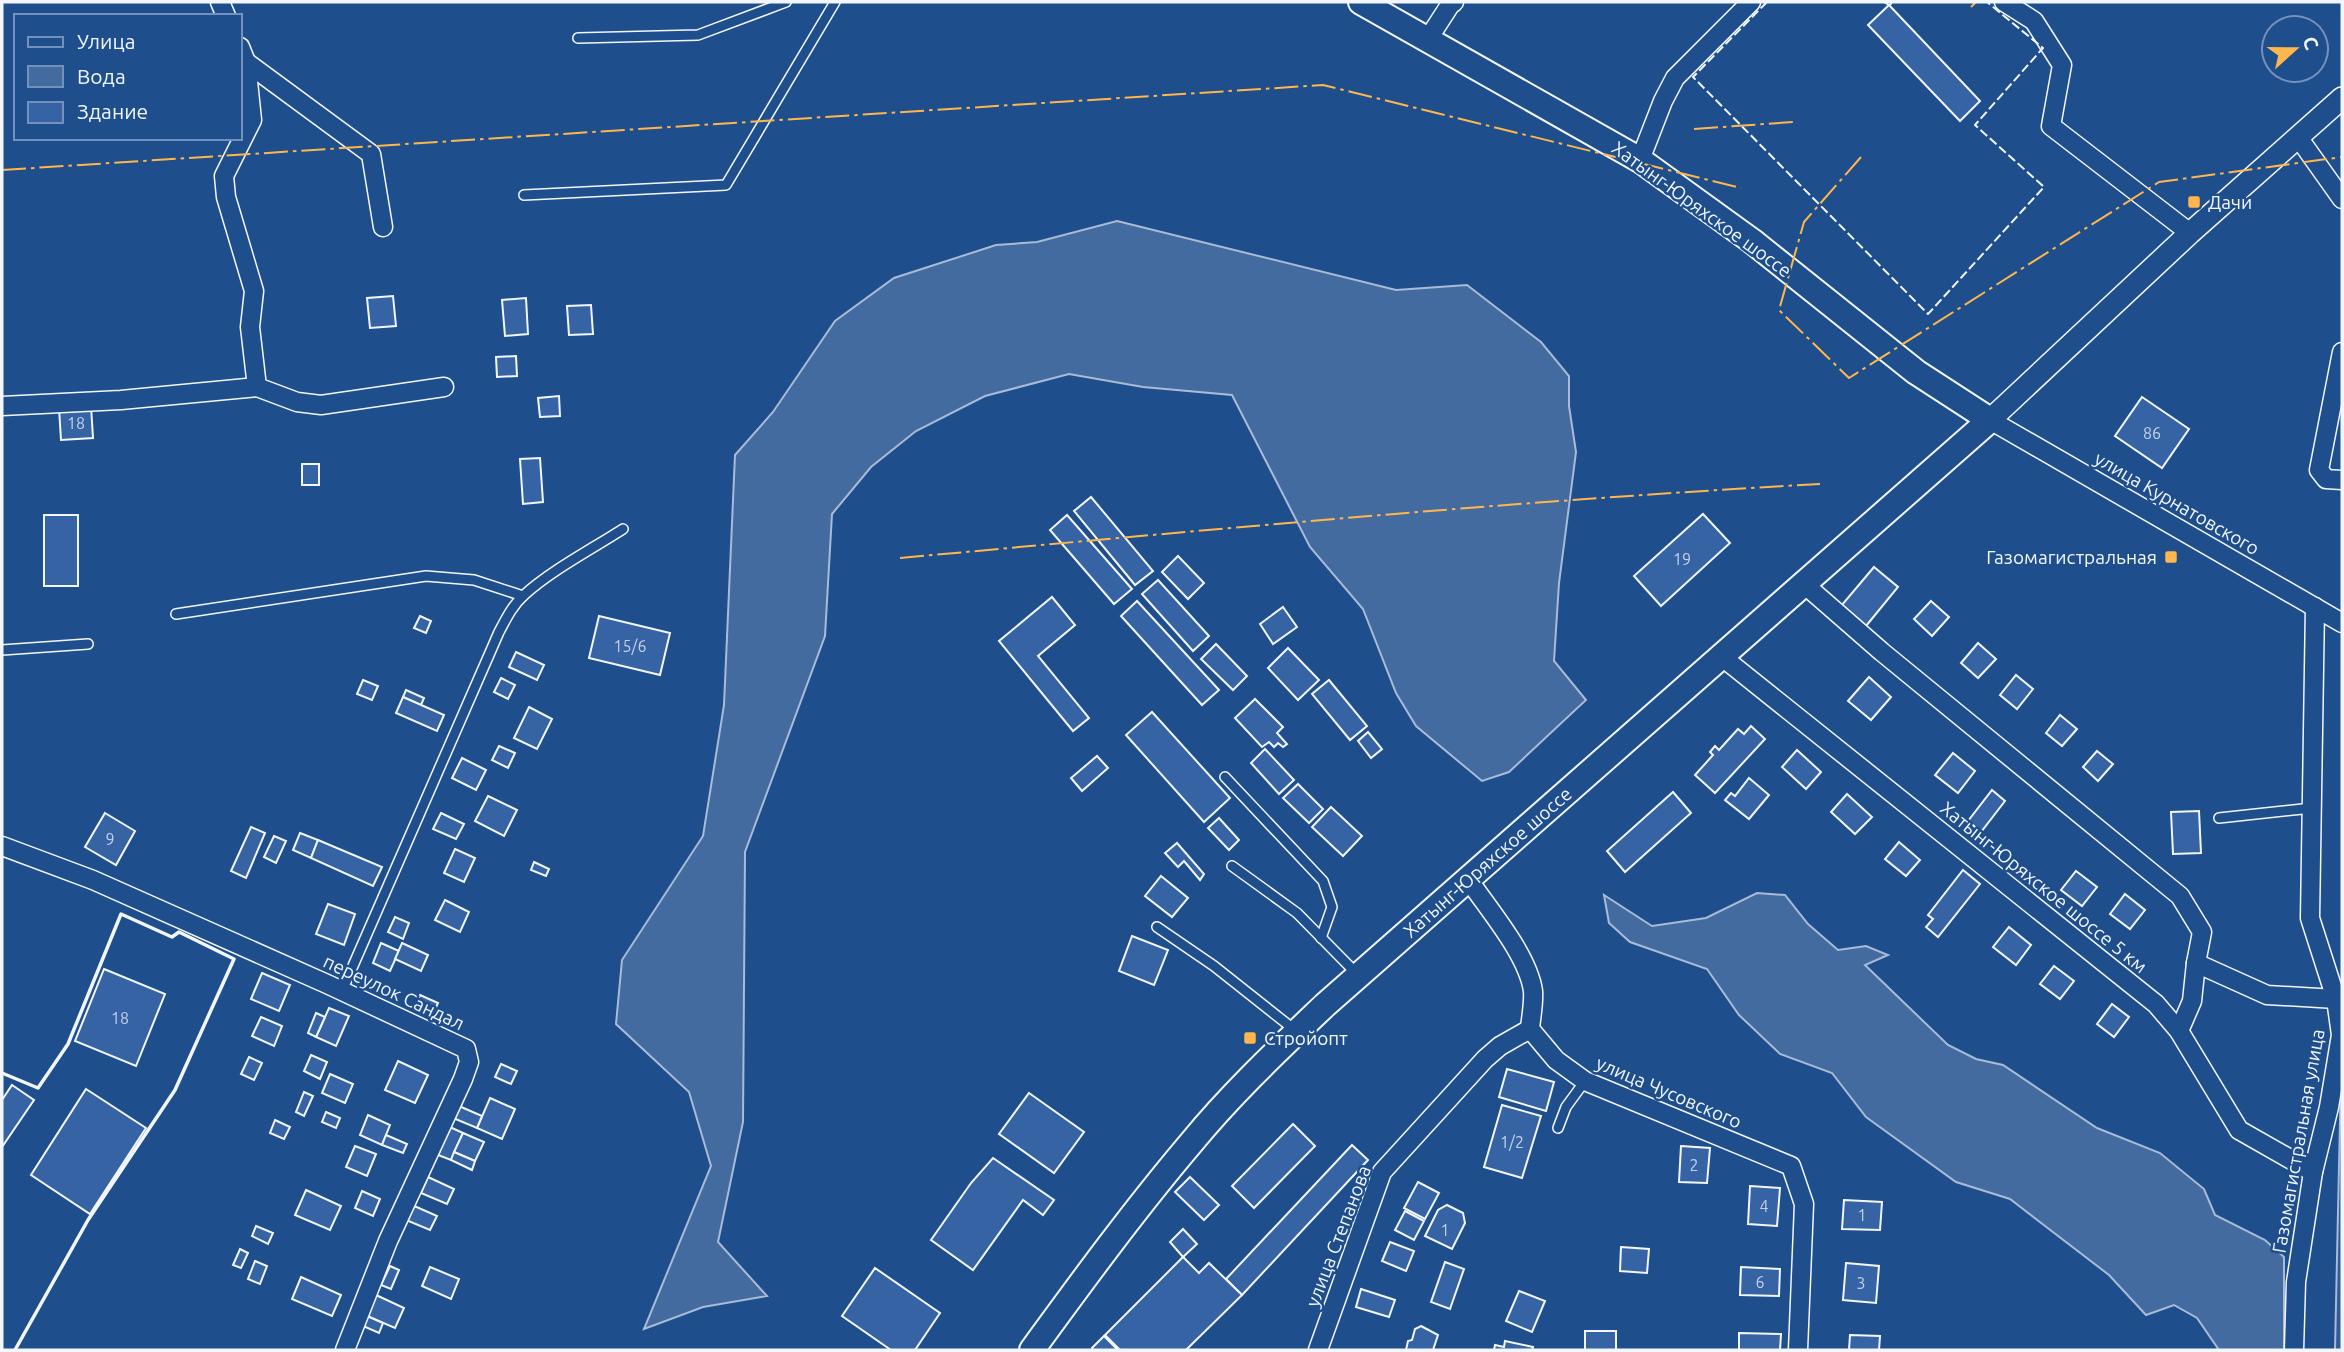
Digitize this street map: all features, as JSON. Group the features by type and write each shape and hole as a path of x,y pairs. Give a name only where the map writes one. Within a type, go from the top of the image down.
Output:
{"main road":[{"name":"Хатынг-Юряхское шоссе","path":"1032,1350 1191,1142 1259,1068 1358,975 1990,420 1916,372 1752,241 1640,160 1361,2"}],"street":[{"path":"1428,39 1454,2"},
{"path":"1640,160 1675,78 1751,2"},
{"path":"2004,2 2034,21 2062,65 2051,126 2190,233"},
{"path":"243,55 370,154 383,227"},
{"path":"243,55 252,120 224,176 226,197 254,291 250,327 257,387"},
{"name":"Хатынг-Юряхское шоссе","path":"1990,420 2190,233 2342,98"},
{"path":"2298,137 2342,200"},
{"path":"2342,352 2319,470 2326,479 2342,480"},
{"path":"2,406 121,400 257,387 297,402 321,405 444,387"},
{"name":"улица Курнатовского","path":"1990,420 2342,623"},
{"path":"1804,584 1882,652 2180,896 2202,932 2192,1001 2179,1031"},
{"name":"Газомагистральная улица","path":"2294,1350 2296,1282 2313,1172 2329,1107 2341,1035 2336,999 2310,918 2315,607"},
{"name":"Хатынг-Юряхское шоссе 5 км","path":"1721,656 2157,1004 2179,1031 2239,1130 2313,1172"},
{"name":"переулок Сандал","path":"2,846 69,870 466,1049 469,1062 388,1241 345,1350"},
{"path":"1468,879 1513,945 1529,975 1533,993 1530,1029"},
{"path":"2196,963 2267,995 2336,999"},
{"name":"улица Чусовского","path":"1530,1029 1556,1060 1585,1081 1791,1166 1804,1204 1798,1350"},
{"name":"улица Степанова","path":"1318,1350 1382,1172 1485,1059 1500,1046 1530,1029"}],"lane":[{"path":"578,38 698,35 786,2"},
{"path":"524,195 726,185 835,2"},
{"path":"342,991 511,609 523,596 623,529"},
{"path":"176,614 426,576 474,580 523,596"},
{"path":"2,650 88,644"},
{"path":"1225,777 1323,881 1332,907 1321,938"},
{"path":"2219,818 2312,808"},
{"path":"1232,866 1297,914 1358,975"},
{"path":"1157,927 1214,965 1297,1032"},
{"path":"1558,1128 1566,1107 1585,1081"}],"shaded area":[{"path":"2342,1028 2342,1350 2335,1350"}],"water":[{"path":"1117,221 1396,290 1467,285 1541,342 1569,376 1569,406 1576,452 1559,583 1554,661 1586,700 1509,772 1482,781 1416,726 1396,693 1363,609 1310,547 1232,395 1143,387 1069,374 985,396 916,431 871,467 832,514 825,636 745,852 743,1122 718,1242 767,1296 703,1307 644,1329 711,1166 689,1092 616,1024 622,960 703,836 724,705 735,455 773,412 835,321 894,278 996,245 1037,242"},
{"path":"1757,893 1785,895 1808,924 1838,950 1866,946 1888,955 1865,965 1948,1045 1976,1059 2003,1065 2097,1128 2160,1153 2204,1189 2215,1215 2265,1240 2284,1257 2284,1350 2219,1350 2197,1318 2174,1305 2146,1315 2109,1275 2010,1199 1956,1182 1866,1117 1832,1073 1780,1054 1739,1015 1707,969 1630,942 1609,923 1604,895 1652,926 1706,918"}],"building":[{"path":"1889,5 1980,101 1960,121 1868,25"},
{"path":"393,296 396,326 370,328 367,298"},
{"path":"526,298 528,334 505,336 502,300"},
{"path":"591,305 593,334 569,335 567,306"},
{"path":"516,356 517,376 497,377 496,357"},
{"path":"559,396 560,416 540,417 538,398"},
{"path":"2142,397 2189,429 2162,468 2115,436"},
{"path":"91,406 93,438 61,440 59,408"},
{"path":"540,458 543,502 523,504 520,459"},
{"path":"302,464 319,464 319,485 302,485"},
{"path":"1091,497 1153,571 1135,585 1074,511"},
{"path":"1703,514 1730,543 1661,606 1634,576"},
{"path":"44,515 78,515 78,586 44,586"},
{"path":"1067,515 1132,589 1114,604 1050,530"},
{"path":"1178,556 1204,583 1188,599 1162,572"},
{"path":"1874,567 1898,587 1866,626 1841,606"},
{"path":"1158,580 1209,636 1193,651 1142,594"},
{"path":"1052,597 1075,625 1038,656 1089,718 1073,731 999,641"},
{"path":"1137,601 1219,690 1202,705 1121,616"},
{"path":"1931,601 1949,617 1932,636 1914,619"},
{"path":"1283,607 1297,627 1273,644 1260,624"},
{"path":"420,616 431,621 426,633 414,628"},
{"path":"599,616 670,633 660,675 589,658"},
{"path":"1978,643 1996,659 1978,678 1961,663"},
{"path":"1216,644 1247,676 1233,690 1201,659"},
{"path":"1288,648 1319,680 1298,700 1268,668"},
{"path":"516,652 544,665 537,680 509,667"},
{"path":"2016,675 2033,689 2017,709 2000,695"},
{"path":"1869,677 1891,697 1871,720 1848,701"},
{"path":"501,678 515,685 508,699 494,692"},
{"path":"363,680 378,686 372,700 357,694"},
{"path":"1329,680 1367,726 1350,740 1312,694"},
{"path":"406,690 424,698 421,705 403,697"},
{"path":"403,697 444,715 437,731 396,713"},
{"path":"1255,699 1283,727 1277,733 1287,744 1283,747 1278,743 1274,747 1269,742 1262,747 1235,718"},
{"path":"529,707 552,719 537,749 514,738"},
{"path":"1152,712 1230,798 1204,822 1126,735"},
{"path":"2060,715 2077,729 2062,746 2046,733"},
{"path":"1751,726 1765,739 1715,793 1695,775 1713,755 1710,752 1715,746 1719,750 1738,729 1744,734"},
{"path":"1368,732 1382,749 1371,758 1358,741"},
{"path":"499,746 515,753 508,768 492,760"},
{"path":"1265,749 1294,780 1279,794 1251,763"},
{"path":"1797,750 1821,772 1806,789 1782,767"},
{"path":"2097,751 2113,764 2098,781 2083,767"},
{"path":"1953,753 1975,771 1958,793 1935,775"},
{"path":"1097,756 1108,768 1082,791 1071,778"},
{"path":"462,758 486,770 476,790 452,778"},
{"path":"1749,778 1769,795 1749,819 1725,800 1731,793 1735,796"},
{"path":"1298,784 1323,809 1309,823 1283,798"},
{"path":"1992,790 2005,801 1981,832 1968,821"},
{"path":"1673,792 1691,813 1625,872 1607,851"},
{"path":"1847,794 1872,817 1855,834 1831,812"},
{"path":"488,796 517,810 504,836 475,821"},
{"path":"1331,807 1362,836 1343,856 1312,827"},
{"path":"2199,811 2201,853 2173,854 2171,812"},
{"path":"105,813 135,831 116,865 85,847"},
{"path":"441,813 464,824 456,839 433,829"},
{"path":"1219,818 1239,840 1229,850 1208,828"},
{"path":"251,827 265,833 246,878 231,871"},
{"path":"300,833 318,840 311,858 293,850"},
{"path":"274,836 286,841 276,863 264,857"},
{"path":"318,840 382,867 373,886 311,858"},
{"path":"1899,842 1920,860 1906,876 1885,859"},
{"path":"1177,843 1204,874 1200,880 1184,861 1178,867 1165,853"},
{"path":"455,849 475,858 464,882 444,873"},
{"path":"534,862 549,869 546,876 531,870"},
{"path":"1963,870 1980,884 1938,937 1926,927 1933,919 1928,915"},
{"path":"2076,871 2097,887 2082,906 2061,890"},
{"path":"1161,876 1188,898 1172,917 1145,896"},
{"path":"2125,894 2145,910 2130,929 2110,914"},
{"path":"445,900 469,912 460,932 435,920"},
{"path":"328,904 355,914 344,945 316,934"},
{"path":"395,917 409,923 403,939 388,932"},
{"path":"2009,927 2031,945 2016,965 1993,947"},
{"path":"1132,936 1168,950 1154,985 1119,971"},
{"path":"381,943 399,951 390,971 373,963"},
{"path":"402,943 428,955 421,971 395,959"},
{"path":"2054,966 2074,981 2060,999 2040,984"},
{"path":"104,969 165,994 136,1066 75,1041"},
{"path":"262,973 290,985 279,1011 251,999"},
{"path":"420,995 438,1003 433,1014 415,1006"},
{"path":"2112,1004 2129,1017 2114,1037 2097,1024"},
{"path":"329,1008 349,1016 336,1046 316,1037"},
{"path":"316,1013 325,1017 316,1037 308,1033"},
{"path":"261,1017 282,1026 274,1046 252,1036"},
{"path":"311,1055 327,1062 320,1079 304,1071"},
{"path":"249,1057 262,1063 254,1080 241,1074"},
{"path":"398,1061 428,1075 415,1103 385,1090"},
{"path":"501,1064 517,1071 511,1084 495,1077"},
{"path":"1507,1069 1554,1082 1546,1111 1499,1097"},
{"path":"330,1074 353,1084 345,1103 322,1093"},
{"path":"12,1085 34,1100 2,1147 2,1100"},
{"path":"86,1089 146,1128 90,1214 31,1175"},
{"path":"304,1092 313,1096 304,1116 296,1112"},
{"path":"1029,1093 1084,1132 1054,1173 999,1134"},
{"path":"490,1098 515,1109 502,1139 477,1128"},
{"path":"1502,1105 1541,1116 1522,1178 1484,1167"},
{"path":"459,1106 482,1116 477,1128 453,1118"},
{"path":"326,1112 340,1118 336,1128 322,1122"},
{"path":"368,1115 390,1125 382,1145 360,1135"},
{"path":"275,1120 290,1127 284,1139 270,1133"},
{"path":"1293,1124 1315,1146 1254,1208 1232,1186"},
{"path":"450,1127 463,1133 451,1160 438,1155"},
{"path":"463,1133 484,1142 475,1161 454,1152"},
{"path":"386,1135 407,1144 403,1153 382,1145"},
{"path":"1352,1145 1368,1160 1242,1295 1226,1279"},
{"path":"355,1146 376,1154 367,1176 346,1167"},
{"path":"1681,1146 1710,1148 1707,1183 1679,1182"},
{"path":"454,1152 475,1161 472,1170 451,1160"},
{"path":"993,1158 1054,1200 1043,1215 1023,1200 973,1270 931,1240 971,1183"},
{"path":"428,1177 454,1189 447,1204 421,1193"},
{"path":"1190,1177 1219,1205 1204,1220 1175,1192"},
{"path":"1418,1182 1439,1193 1425,1219 1404,1208"},
{"path":"1750,1186 1780,1188 1777,1226 1748,1224"},
{"path":"306,1190 341,1206 330,1230 295,1215"},
{"path":"362,1191 380,1199 373,1216 355,1208"},
{"path":"1844,1200 1882,1202 1880,1230 1842,1229"},
{"path":"412,1205 437,1216 430,1230 406,1220"},
{"path":"1447,1205 1463,1213 1465,1223 1452,1249 1425,1236 1438,1210"},
{"path":"1405,1211 1424,1221 1414,1240 1395,1230"},
{"path":"256,1226 273,1233 268,1244 252,1236"},
{"path":"1183,1229 1197,1244 1183,1257 1170,1242"},
{"path":"1390,1242 1414,1251 1406,1271 1382,1261"},
{"path":"1621,1247 1649,1249 1647,1273 1620,1271"},
{"path":"240,1249 248,1253 241,1268 233,1265"},
{"path":"1183,1257 1199,1273 1209,1263 1242,1295 1186,1350 1120,1350 1105,1335"},
{"path":"255,1261 267,1266 260,1284 248,1279"},
{"path":"1445,1262 1464,1269 1450,1309 1431,1302"},
{"path":"1846,1263 1879,1266 1876,1303 1843,1300"},
{"path":"390,1266 399,1270 391,1289 381,1285"},
{"path":"430,1267 459,1279 451,1299 422,1286"},
{"path":"1741,1267 1780,1269 1779,1296 1740,1295"},
{"path":"875,1268 940,1313 915,1350 891,1350 842,1316"},
{"path":"301,1277 341,1295 332,1316 292,1299"},
{"path":"1361,1289 1395,1300 1389,1317 1356,1307"},
{"path":"1519,1291 1545,1301 1532,1332 1506,1321"},
{"path":"376,1295 404,1308 395,1328 367,1316"},
{"path":"367,1316 383,1323 379,1333 363,1326"},
{"path":"1421,1326 1438,1335 1433,1350 1406,1350 1415,1329"},
{"path":"1585,1331 1616,1331 1616,1350 1585,1350"},
{"path":"1739,1333 1781,1334 1780,1350 1739,1350"},
{"path":"1850,1335 1880,1336 1879,1350 1849,1350"},
{"path":"1104,1336 1118,1350 1093,1350"},
{"path":"1505,1341 1533,1347 1532,1350 1494,1350 1495,1345 1504,1347"}],"fence":[{"path":"1767,2 1693,77 1928,314 2044,187 1975,125 2043,48 1987,2"},
{"path":"1884,2 1889,5 1894,2"}],"wall":[{"path":"2,1073 38,1088 68,1044 121,914 172,937 179,932 234,959 175,1090 88,1220 15,1350"}],"power":[{"path":"1971,7 1976,2"},
{"path":"2,170 1323,85 1741,188"},
{"path":"1694,129 1793,122"},
{"path":"1861,157 1804,222 1779,310 1849,378 2159,182 2342,157"},
{"path":"900,558 1474,508 1820,484"}],"place":[{"name":"Дачи","path":"2194,202"},
{"name":"Газомагистральная","path":"2171,557"},
{"name":"Стройопт","path":"1250,1038"}]}
